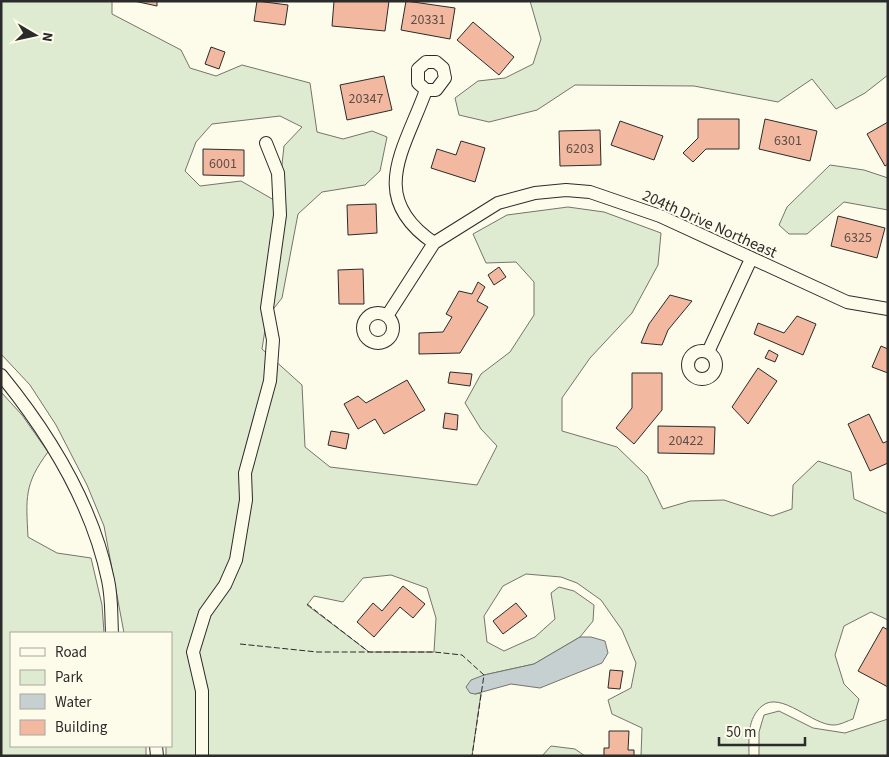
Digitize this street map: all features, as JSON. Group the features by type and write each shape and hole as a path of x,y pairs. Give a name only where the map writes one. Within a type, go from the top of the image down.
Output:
{"street":[{"path":"426,90 396,169 394,184 404,214 418,232 434,243"},
{"path":"202,756 202,691 193,652 205,613 225,585 236,560 246,500 246,473 270,381 272,340 267,308 280,215 278,174 266,143"},
{"name":"204th Drive Northeast","path":"387,316 434,243 498,203 536,193 566,190 590,192 660,216 847,302 888,309"},
{"path":"708,352 751,259"},
{"path":"1,375 30,410 59,455 81,500 97,539 108,581 112,632"}],"green space":[{"path":"1,1 112,1 112,14 181,50 190,68 216,76 242,65 310,83 317,132 343,139 372,131 387,137 380,171 365,185 322,192 298,214 282,298 267,317 262,349 302,385 305,447 330,467 477,485 497,446 481,429 465,403 481,374 510,352 534,315 534,282 516,262 486,263 473,234 507,215 568,207 604,212 661,233 658,265 632,313 590,358 562,398 562,431 617,447 647,476 663,509 690,501 724,500 772,516 792,509 793,485 818,461 851,472 854,499 888,514 888,620 871,612 844,626 835,655 844,684 859,699 853,719 836,725 826,724 788,705 770,702 757,711 751,723 749,756 641,756 642,728 612,714 608,700 631,688 636,663 622,630 601,600 577,583 561,577 526,574 503,586 484,616 487,642 504,651 535,637 555,619 551,593 559,587 574,591 594,605 593,621 580,637 534,664 484,675 475,694 481,693 472,756 166,756 166,747 172,747 172,632 124,632 104,526 87,485 56,425 30,385 1,354","holes":["280,116 302,127 284,146 280,183 274,200 241,181 200,186 185,171 196,142 212,124","391,575 427,588 436,618 434,652 369,652 307,605 314,596 343,602 363,578"]},
{"path":"530,1 888,1 888,75 865,93 836,109 812,79 778,102 694,86 575,85 537,110 489,122 459,115 455,98 478,81 505,78 533,64 541,39"},
{"path":"830,165 864,170 888,178 888,210 844,202 807,234 789,234 779,225 787,207"},
{"path":"1,392 22,415 48,452 34,473 28,492 28,537 57,553 91,558 102,605 104,632 10,632 10,747 146,747 146,756 1,756"},
{"path":"779,711 813,728 845,733 888,719 888,756 759,756 759,732 764,715"},
{"path":"551,746 575,749 585,756 542,756"}],"water":[{"path":"580,637 591,637 605,641 608,653 602,663 540,688 511,684 475,694 470,693 466,687 471,680 484,675 534,664"}],"building":[{"path":"134,1 157,1 157,6"},
{"path":"257,1 288,5 285,25 254,21"},
{"path":"334,1 389,1 385,31 332,26"},
{"path":"406,1 455,8 450,39 401,30"},
{"path":"473,22 514,57 499,75 457,40"},
{"path":"211,47 225,52 219,69 205,64"},
{"path":"384,76 392,110 347,120 340,85"},
{"path":"698,119 739,119 739,149 706,149 693,162 683,153 698,138"},
{"path":"765,119 817,131 810,161 759,149"},
{"path":"620,121 663,136 654,160 611,145"},
{"path":"888,122 888,164 885,166 867,134"},
{"path":"600,130 601,165 560,166 559,131"},
{"path":"461,141 485,148 475,182 431,168 437,149 456,155"},
{"path":"203,149 244,150 244,176 203,175"},
{"path":"376,204 377,233 348,235 347,205"},
{"path":"838,216 885,228 877,258 831,246"},
{"path":"499,267 506,277 494,285 488,275"},
{"path":"363,269 364,304 339,304 338,270"},
{"path":"478,282 485,287 477,301 488,307 460,353 419,354 419,333 443,332 452,317 446,314 459,291 472,294"},
{"path":"670,295 692,301 668,330 662,345 641,343 649,324"},
{"path":"797,316 816,324 803,355 754,334 758,323 784,333"},
{"path":"881,346 888,349 888,373 872,367"},
{"path":"769,350 778,355 775,362 765,358"},
{"path":"758,368 777,381 748,424 732,407"},
{"path":"450,372 472,374 470,386 448,383"},
{"path":"632,373 662,373 662,410 634,444 616,428 632,408"},
{"path":"407,380 425,410 384,434 375,419 358,429 344,404 358,396 366,403"},
{"path":"445,413 458,415 457,430 443,428"},
{"path":"869,414 883,443 888,441 888,463 870,471 848,424"},
{"path":"658,426 715,427 714,454 658,453"},
{"path":"331,431 349,434 346,449 328,445"},
{"path":"403,586 425,604 413,618 400,607 374,637 357,622 373,603 382,611"},
{"path":"516,603 527,616 503,634 493,621"},
{"path":"883,627 888,630 888,687 858,671"},
{"path":"610,670 623,671 620,689 608,688"},
{"path":"609,731 629,731 628,750 634,750 634,756 604,756 604,748 609,748"}],"fence":[{"path":"307,604 369,652 434,652 462,655 484,675 472,756"},
{"path":"240,644 317,652 369,652"}]}
